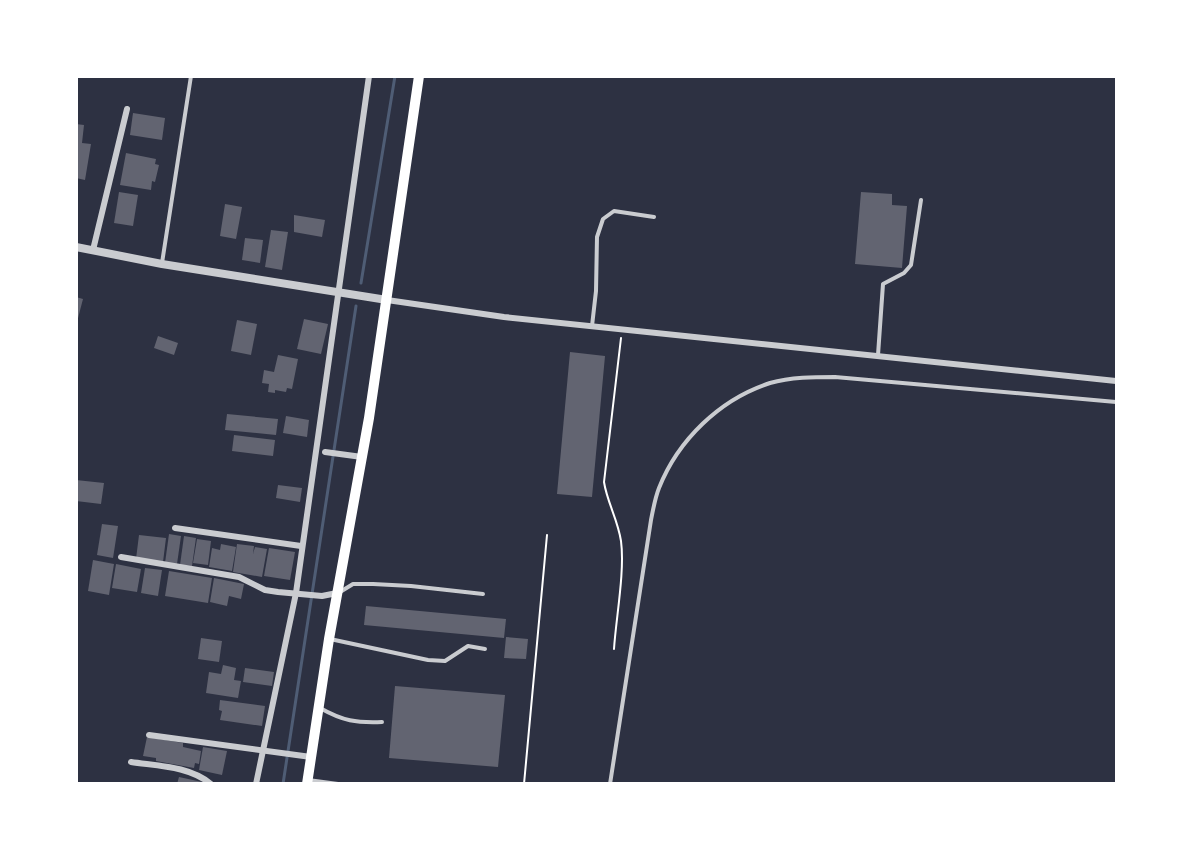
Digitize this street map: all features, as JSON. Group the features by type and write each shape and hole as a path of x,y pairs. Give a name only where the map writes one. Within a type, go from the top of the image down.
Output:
{"main road":[{"path":"307,782 357,456 387,300 419,76"}],"street":[{"path":"256,783 296,593 369,76"},
{"path":"93,250 127,109"},
{"path":"76,247 337,294 504,318 1116,381"},
{"path":"325,452 357,456"},
{"path":"175,528 301,546"},
{"path":"122,557 239,577 265,590 322,596 337,593"},
{"path":"149,735 310,757"},
{"path":"131,762 181,770 211,783"}],"lane":[{"path":"162,264 191,76"},
{"path":"878,355 883,284 909,269 911,265 921,200"},
{"path":"592,326 596,291 597,237 603,219 614,211 654,218"},
{"path":"610,783 651,520 658,490 669,465 689,436 712,415 736,398 770,383 804,377 835,377 1116,402"},
{"path":"337,593 353,584 363,584 411,586 483,594"},
{"path":"329,639 428,660 445,660 468,646 484,649"},
{"path":"319,708 340,719 360,723 382,722"},
{"path":"307,782 338,783"}],"path":[{"path":"614,649 622,554 620,538 604,482 622,329"},
{"path":"524,783 547,535"}],"building":[{"path":"133,113 165,118 162,140 130,135"},
{"path":"76,124 84,125 82,143 91,144 85,180 76,178"},
{"path":"126,153 156,159 155,164 159,165 151,190 120,185"},
{"path":"119,192 138,195 133,226 114,223"},
{"path":"861,192 892,194 892,205 907,206 902,268 855,264"},
{"path":"225,204 242,207 236,239 220,236"},
{"path":"294,215 325,220 322,237 294,232"},
{"path":"271,230 288,232 282,270 265,267"},
{"path":"245,238 263,240 260,263 242,260"},
{"path":"76,297 83,299 77,322 76,322"},
{"path":"304,319 328,324 321,354 297,349"},
{"path":"237,320 257,324 251,355 231,351"},
{"path":"158,336 178,343 174,355 154,348"},
{"path":"570,352 605,356 592,497 557,494"},
{"path":"278,355 298,359 292,389 287,388 286,392 275,390 275,393 268,392 269,384 262,383 264,370 274,372"},
{"path":"227,414 278,419 276,435 225,430"},
{"path":"286,416 309,420 307,437 283,433"},
{"path":"234,435 275,440 273,456 232,451"},
{"path":"76,480 104,483 101,504 76,501"},
{"path":"278,485 302,488 300,502 276,498"},
{"path":"102,524 118,526 113,558 97,555"},
{"path":"169,534 181,536 177,564 165,563"},
{"path":"139,535 166,538 163,562 136,559"},
{"path":"184,536 196,538 192,566 180,565"},
{"path":"197,539 211,541 208,565 193,563"},
{"path":"221,544 236,547 232,571 209,567 212,548 220,550"},
{"path":"237,544 254,546 253,554 255,547 267,549 262,577 233,572"},
{"path":"269,548 295,552 290,580 264,576"},
{"path":"93,560 114,564 109,595 88,591"},
{"path":"116,564 141,569 137,592 112,588"},
{"path":"145,568 162,570 158,596 141,593"},
{"path":"169,571 212,578 208,603 165,596"},
{"path":"214,578 244,584 241,599 229,596 227,606 210,602"},
{"path":"366,606 506,619 504,638 364,625"},
{"path":"506,637 528,639 526,659 504,658"},
{"path":"201,638 222,641 219,662 198,659"},
{"path":"223,665 236,668 234,680 241,681 238,698 206,693 209,672 221,674"},
{"path":"245,668 274,672 272,686 243,682"},
{"path":"395,686 505,695 498,767 389,758"},
{"path":"220,700 265,706 262,726 220,720 222,711 219,710"},
{"path":"147,737 183,743 183,747 201,751 199,764 195,763 194,768 156,761 156,758 143,756"},
{"path":"203,747 227,751 222,775 199,770"},
{"path":"179,777 202,782 202,784 177,784"}],"waterway":[{"path":"361,283 395,76"},
{"path":"283,784 356,306"}]}
